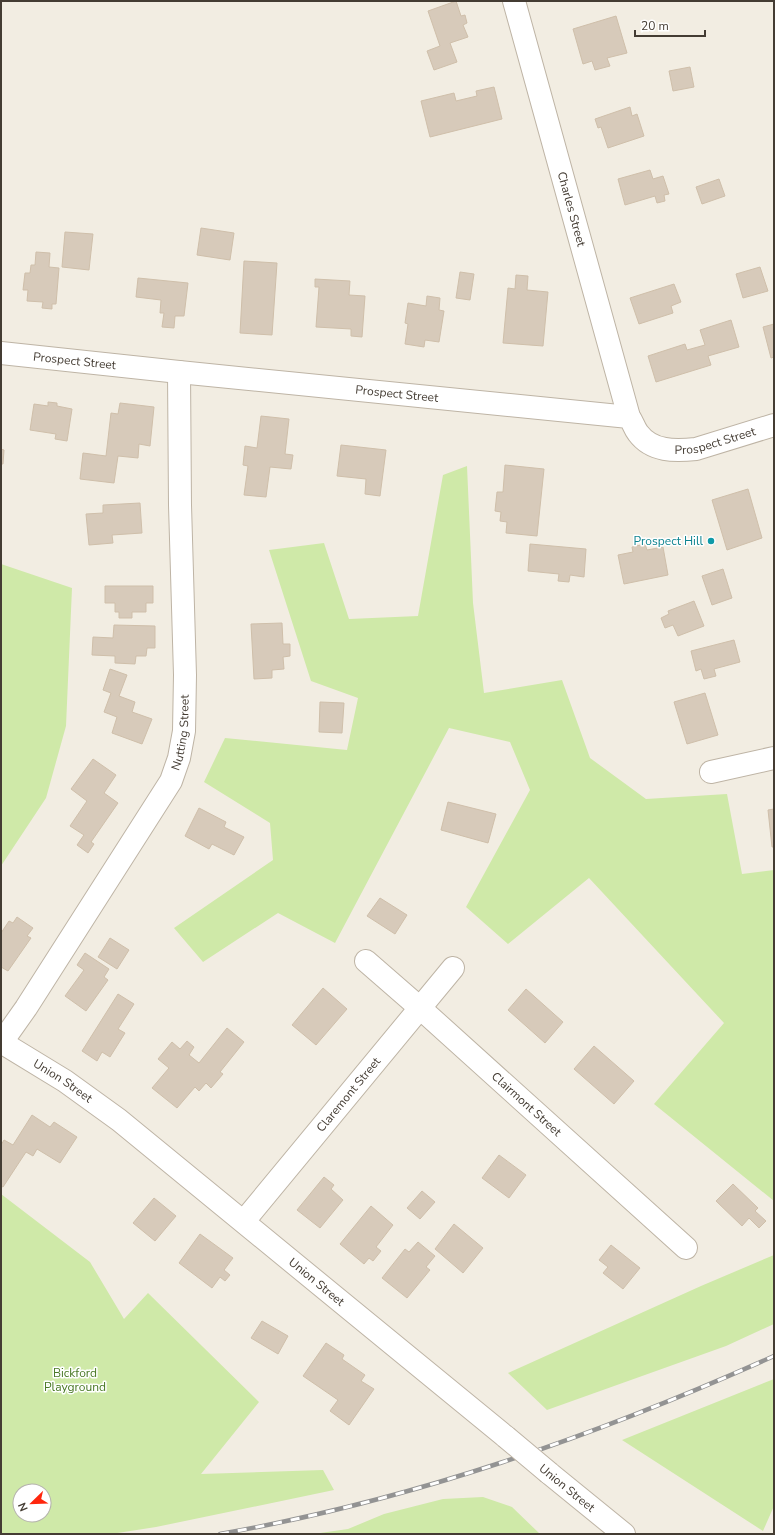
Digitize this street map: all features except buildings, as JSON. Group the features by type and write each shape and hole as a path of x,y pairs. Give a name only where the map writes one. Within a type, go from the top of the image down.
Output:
{"street":[{"name":"Charles Street","path":"514,1 629,417"},
{"name":"Prospect Street","path":"1,353 629,417 637,432 644,440 652,445 669,450 696,448 774,425"},
{"name":"Nutting Street","path":"1,1042 26,1008 171,780 179,758 184,731 185,675 180,505 179,372"},
{"path":"711,772 774,758"},
{"name":"Clairmont Street","path":"366,961 686,1248"},
{"name":"Claremont Street","path":"244,1221 453,968"},
{"name":"Union Street","path":"1,1042 65,1081 119,1120 624,1534"}],"green space":[{"path":"467,466 473,603 484,693 562,680 590,758 646,799 727,794 742,874 774,870 774,1201 654,1104 724,1023 589,878 508,944 466,907 530,790 510,742 449,728 335,943 278,913 203,962 174,928 273,860 270,823 204,782 225,738 347,750 358,698 311,681 269,550 324,543 349,619 418,616 443,475"},
{"path":"1,564 72,588 66,726 46,798 1,866"},
{"name":"Bickford Playground","path":"1,1194 90,1262 124,1319 148,1293 259,1402 201,1474 323,1470 334,1490 156,1527 111,1534 1,1534"},
{"path":"774,1255 774,1324 726,1346 547,1410 508,1373 701,1286"},
{"path":"774,1379 774,1506 763,1531 622,1440"},
{"path":"483,1497 512,1507 540,1534 313,1534 348,1529 384,1514 443,1499"}],"railway":[{"path":"220,1534 292,1520 363,1503 433,1484 502,1462 571,1439 639,1413 774,1356"}],"place":[{"name":"Prospect Hill","path":"711,541"}]}
